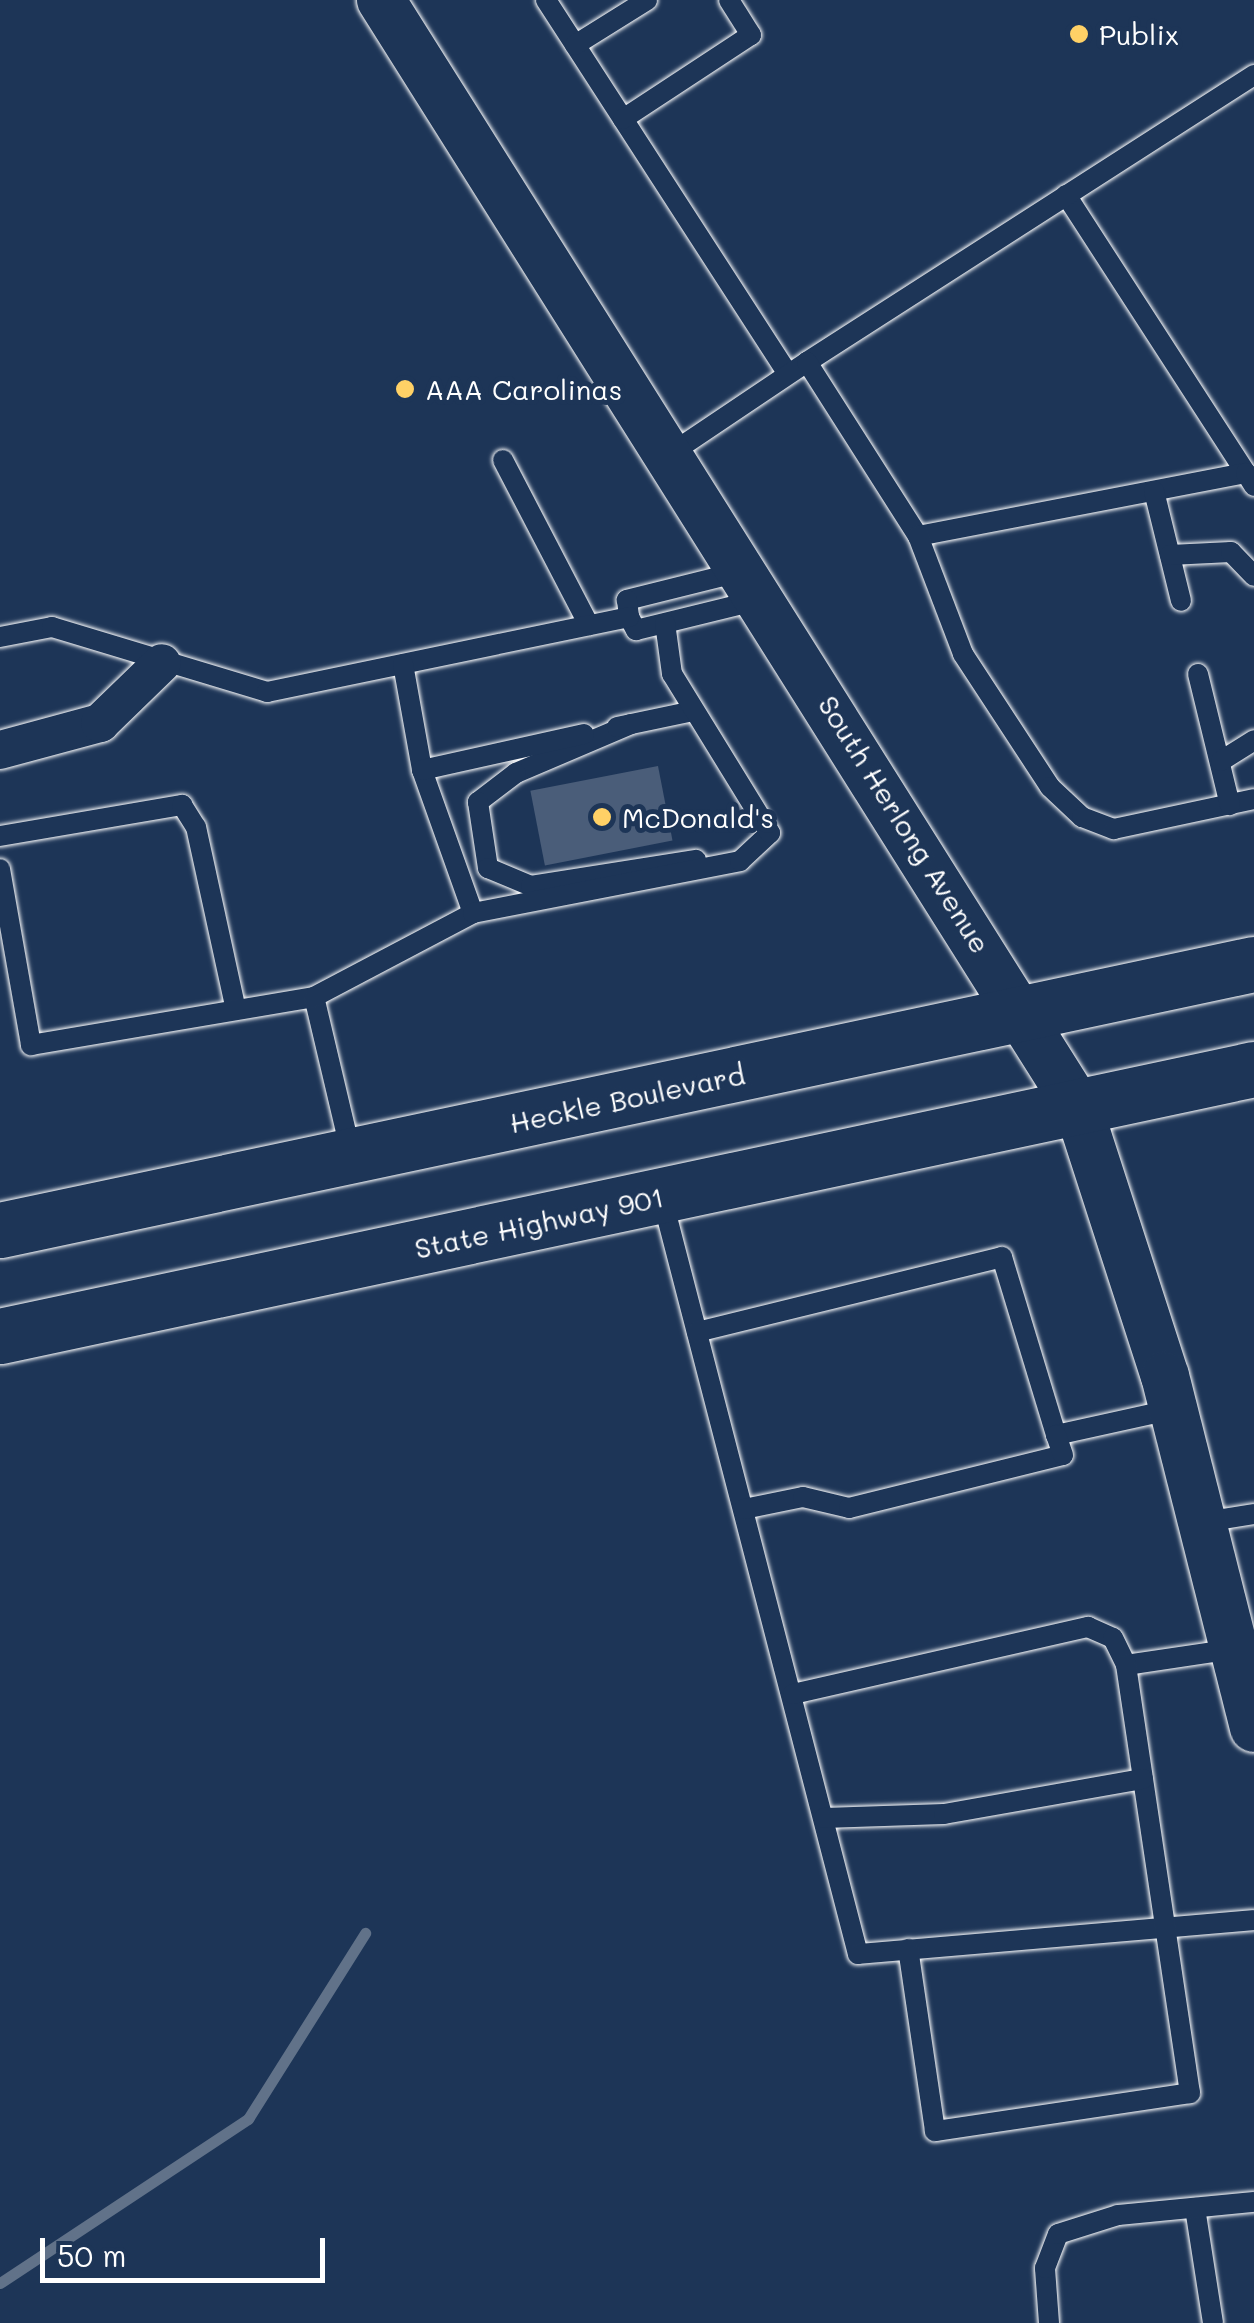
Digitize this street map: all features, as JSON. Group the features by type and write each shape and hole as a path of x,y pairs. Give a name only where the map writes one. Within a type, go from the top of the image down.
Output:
{"main road":[{"name":"Heckle Boulevard","path":"0,1230 1254,964"},
{"path":"1078,1107 1254,1069"},
{"name":"State Highway 901","path":"0,1336 1078,1107"}],"street":[{"name":"South Herlong Avenue","path":"382,0 1026,1014 1078,1107 1174,1409 1254,1728"},
{"path":"0,750 100,723 162,663"}],"lane":[{"path":"546,0 787,373"},
{"path":"575,45 646,0"},
{"path":"623,119 751,35 728,0"},
{"path":"670,454 787,373 1254,75"},
{"path":"918,536 1154,491 1250,480 1066,195"},
{"path":"807,362 918,536 962,654 1050,787 1082,818 1114,830 1254,799"},
{"path":"503,460 589,625"},
{"path":"1154,491 1181,601"},
{"path":"1170,555 1230,552 1254,576"},
{"path":"0,637 52,627 267,692 631,616 754,585"},
{"path":"631,616 664,623 754,585"},
{"path":"0,870 32,1046 314,997 472,912 740,861 770,833 672,674 664,623"},
{"path":"404,664 422,770 472,912"},
{"path":"1198,674 1230,805"},
{"path":"422,770 694,711"},
{"path":"631,724 516,773 478,802 488,868 531,886 664,860 740,861"},
{"path":"1221,762 1254,740"},
{"path":"0,836 182,805 196,826 236,1010"},
{"path":"314,997 351,1156"},
{"path":"661,1196 858,1954 1254,1920"},
{"path":"697,1332 1002,1257 1063,1455 849,1508 803,1497 744,1509"},
{"path":"1056,1435 1174,1409"},
{"path":"1204,1522 1254,1514"},
{"path":"793,1694 1088,1627 1113,1638 1126,1664 1190,2093 935,2131 908,1950"},
{"path":"1126,1664 1236,1648"},
{"path":"824,1818 944,1814 1143,1779"},
{"path":"1048,2323 1045,2268 1058,2234 1082,2221 1254,2202"},
{"path":"1195,2208 1214,2323"}],"building":[{"name":"McDonald's","path":"658,766 673,841 545,865 530,791"}],"waterway":[{"path":"0,2283 248,2119 365,1933"}],"place":[{"name":"Publix","path":"1079,34"},
{"name":"AAA Carolinas","path":"405,389"},
{"name":"McDonald's","path":"602,817"}]}
